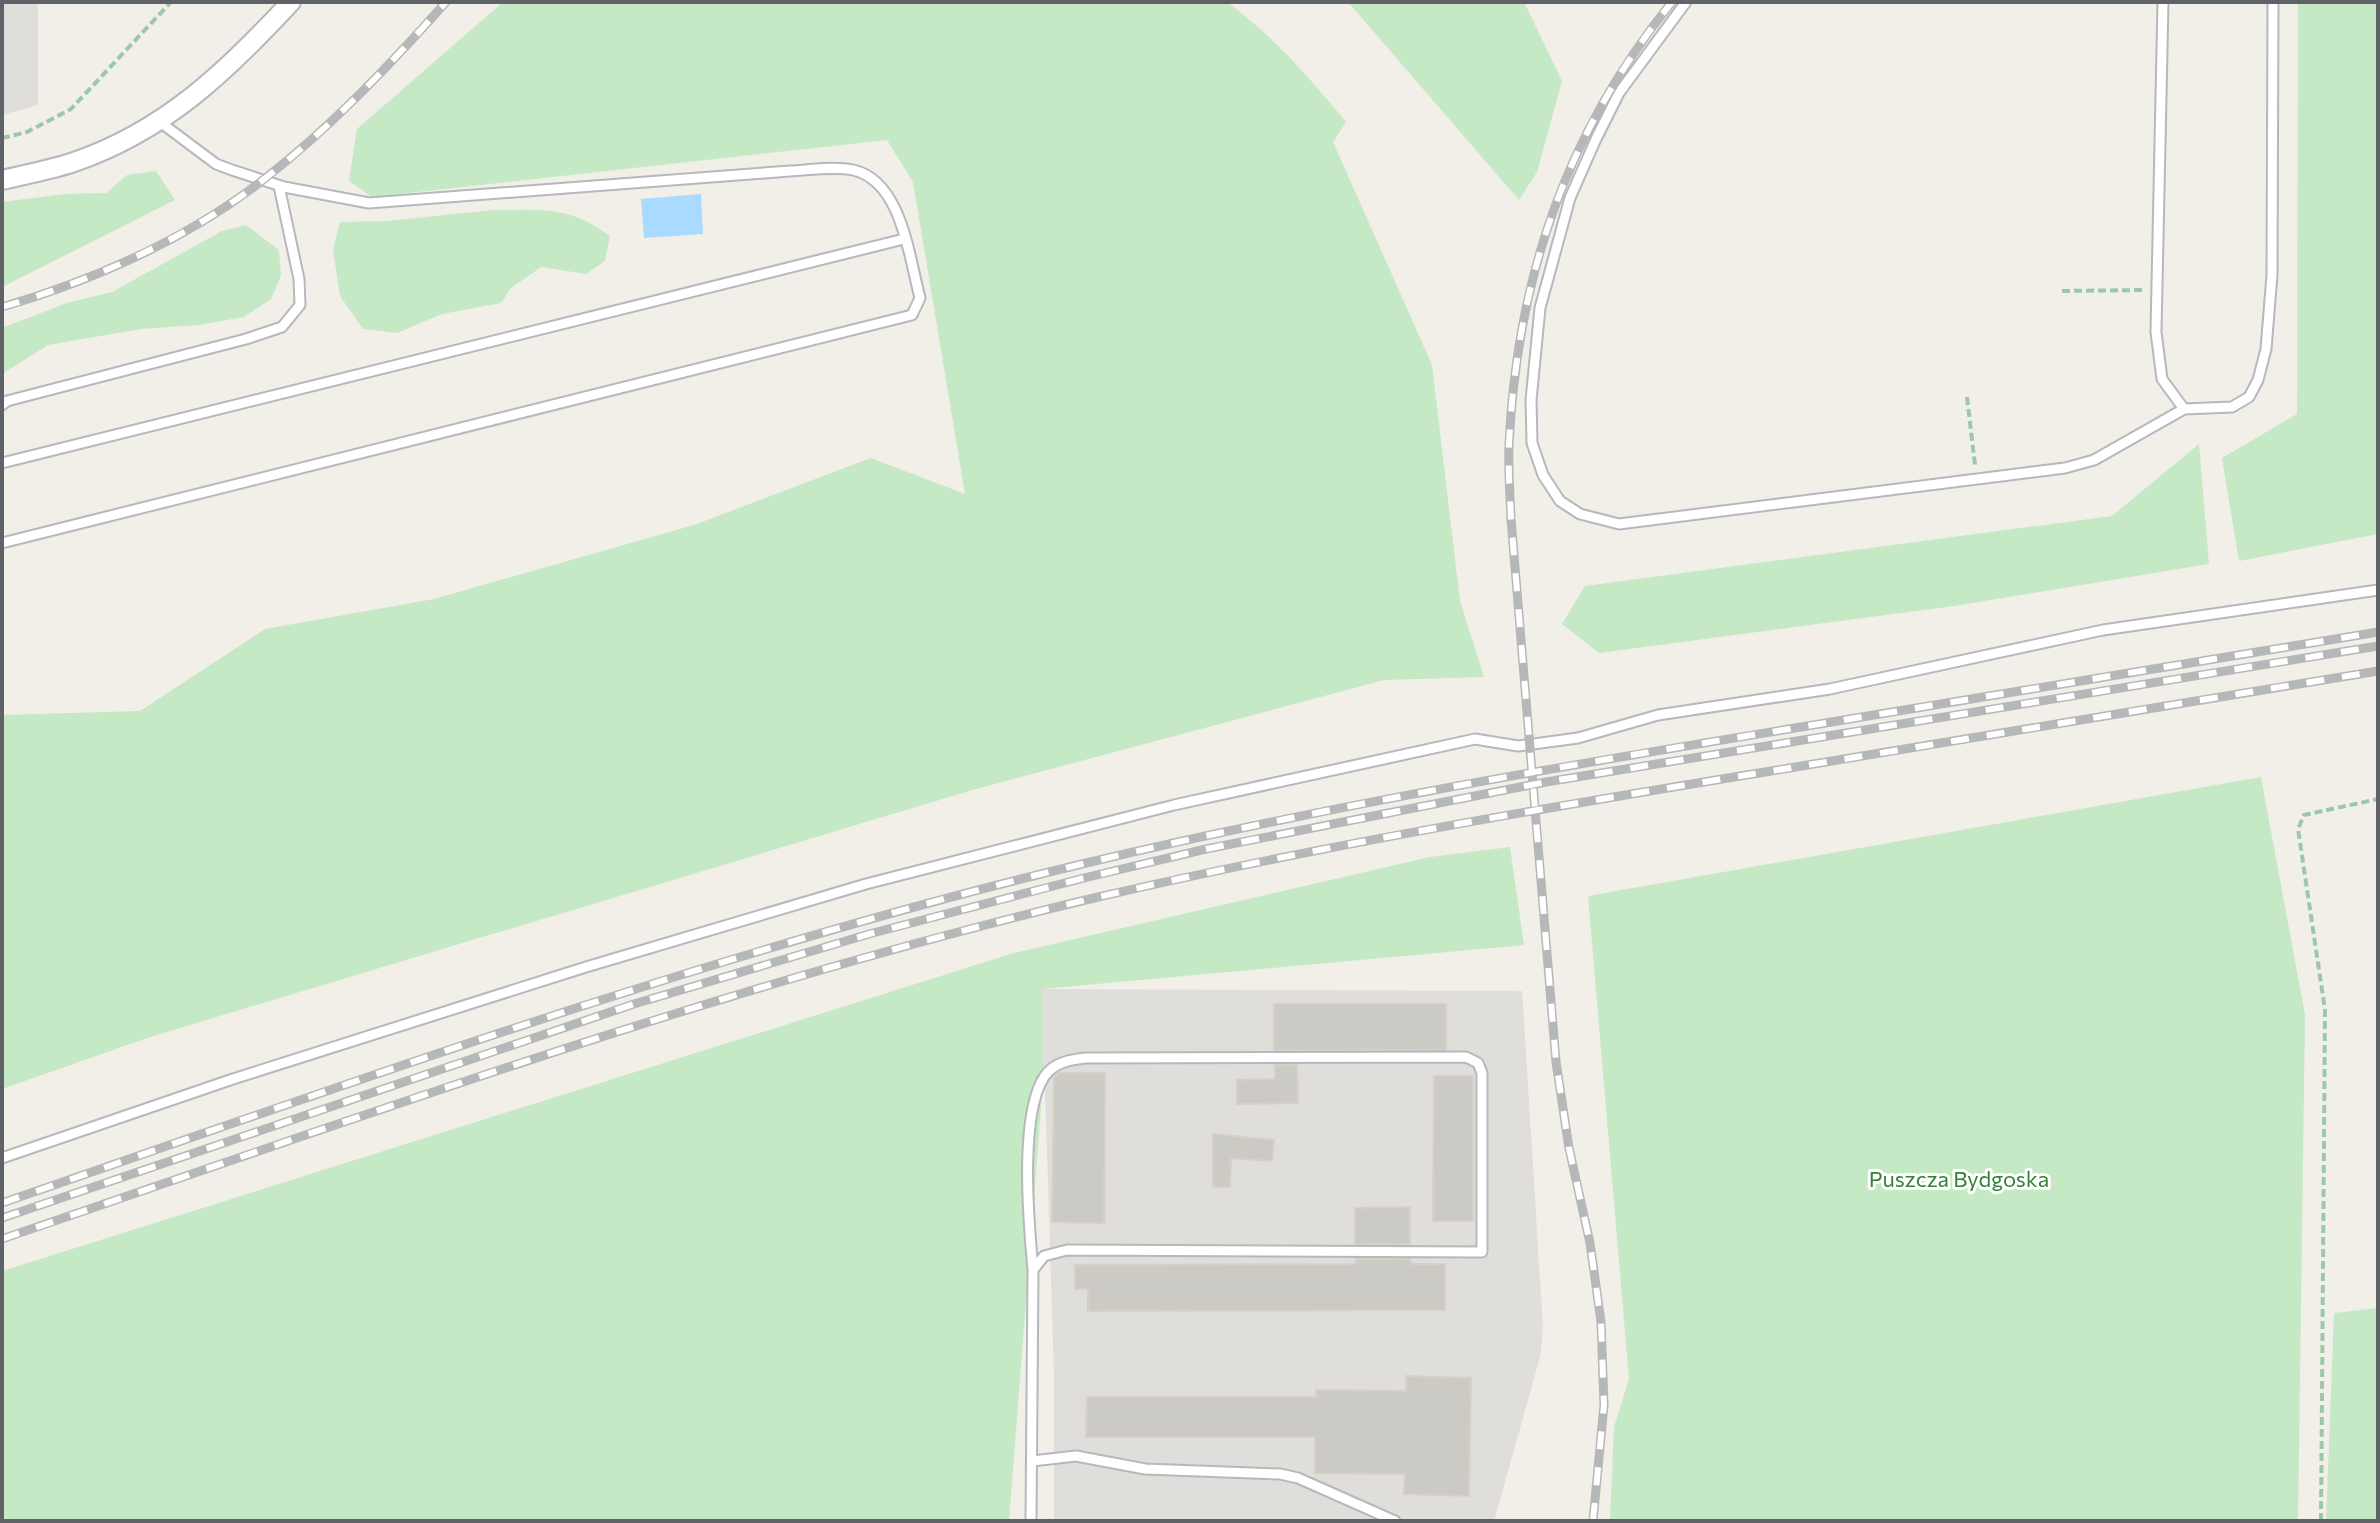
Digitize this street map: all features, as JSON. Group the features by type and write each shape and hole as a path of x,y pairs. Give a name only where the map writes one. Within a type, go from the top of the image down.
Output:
{"street":[{"path":"2,180 73,162 114,146 160,122 239,58 291,2"}],"lane":[{"path":"1686,2 1619,93 1570,198 1540,308 1531,400 1532,443 1543,475 1560,501 1580,514 1619,524 2065,468 2094,460 2184,409 2232,407 2249,397 2258,380 2266,349 2272,275 2273,2"},
{"path":"2163,2 2156,332 2162,379 2184,409"},
{"path":"2,543 912,315 920,298 894,203 879,183 852,169 369,203 279,186 216,164 160,122"},
{"path":"2,405 7,401 282,327 300,305 299,279 279,186"},
{"path":"2,463 904,239"},
{"path":"2,1158 247,1075 601,963 866,884 1174,805 1475,739 1518,746 1578,738 1658,715 1830,689 2103,630 2378,590"},
{"path":"1031,1521 1033,1270 1027,1203 1031,1119 1037,1091 1049,1070 1063,1061 1085,1058 1466,1057 1478,1063 1482,1073 1482,1252 1067,1250 1044,1256 1033,1270"},
{"path":"1032,1461 1076,1456 1145,1469 1280,1474 1298,1478 1395,1521"}],"path":[{"path":"2,138 27,132 71,109 171,2"},
{"path":"2062,291 2157,290"},
{"path":"1967,397 1977,479"},
{"path":"2321,1521 2325,1010 2298,829 2304,815 2378,799"}],"shaded area":[{"path":"2,2 38,2 38,105 2,115"},
{"path":"1042,989 1522,991 1543,1328 1540,1357 1494,1521 1054,1521 1054,1378"}],"green space":[{"path":"503,2 1227,2 1290,58 1346,122 1333,142 1432,365 1460,601 1484,677 1384,680 976,789 153,1036 2,1089 2,715 140,711 265,629 434,599 694,525 871,458 965,494 913,182 887,140 372,197 349,181 357,129"},
{"path":"1348,2 1524,2 1562,81 1537,172 1519,200"},
{"path":"2298,2 2378,2 2378,534 2239,561 2222,458 2297,414"},
{"path":"156,171 175,200 2,287 2,202 65,194 106,193 127,175"},
{"path":"494,210 555,211 581,219 610,236 605,261 586,274 541,267 511,288 501,303 442,314 397,333 363,329 340,296 333,250 340,222 387,221"},
{"path":"246,225 279,250 281,276 271,299 244,317 198,325 141,329 48,345 2,374 2,328 67,303 112,292 222,231"},
{"path":"2199,444 2209,564 1954,606 1599,653 1562,624 1585,586 2112,516"},
{"name":"Puszcza Bydgoska","path":"2261,777 2305,1015 2298,1521 1610,1521 1614,1427 1629,1379 1588,896"},
{"path":"1510,847 1524,945 1042,989 1044,1069 1009,1521 2,1521 2,1271 1014,953 1430,857"},
{"path":"2378,1308 2378,1521 2326,1521 2334,1313"}],"water":[{"path":"701,194 703,234 644,238 641,199"}],"building":[{"path":"1274,1004 1446,1004 1446,1050 1274,1050"},
{"path":"1275,1065 1297,1065 1298,1103 1237,1104 1237,1080 1275,1079"},
{"path":"1059,1073 1105,1073 1104,1223 1052,1222 1054,1078"},
{"path":"1434,1076 1473,1076 1473,1221 1433,1221"},
{"path":"1213,1134 1274,1140 1272,1161 1231,1158 1230,1187 1213,1187"},
{"path":"1410,1207 1410,1244 1355,1244 1355,1208"},
{"path":"1356,1259 1410,1259 1411,1264 1445,1264 1445,1310 1088,1311 1088,1289 1075,1289 1075,1265 1356,1264"},
{"path":"1406,1376 1471,1378 1469,1496 1404,1494 1405,1474 1315,1473 1315,1437 1086,1437 1087,1397 1316,1397 1316,1390 1406,1391"}],"railway":[{"path":"2,307 71,284 138,256 234,201 288,160 336,117 446,2"},
{"path":"1593,1521 1604,1405 1601,1322 1590,1243 1569,1148 1556,1062 1511,519 1509,445 1523,324 1536,266 1554,210 1576,156 1603,103 1672,2"},
{"path":"2,1203 538,1020 808,937 1082,864 1259,825 1526,773 2378,632"},
{"path":"2,1218 634,1004 869,934 1084,878 1206,849 1546,782 2378,646"},
{"path":"2,1239 408,1100 680,1012 817,971 1094,898 1262,861 1516,814 2378,671"}]}
